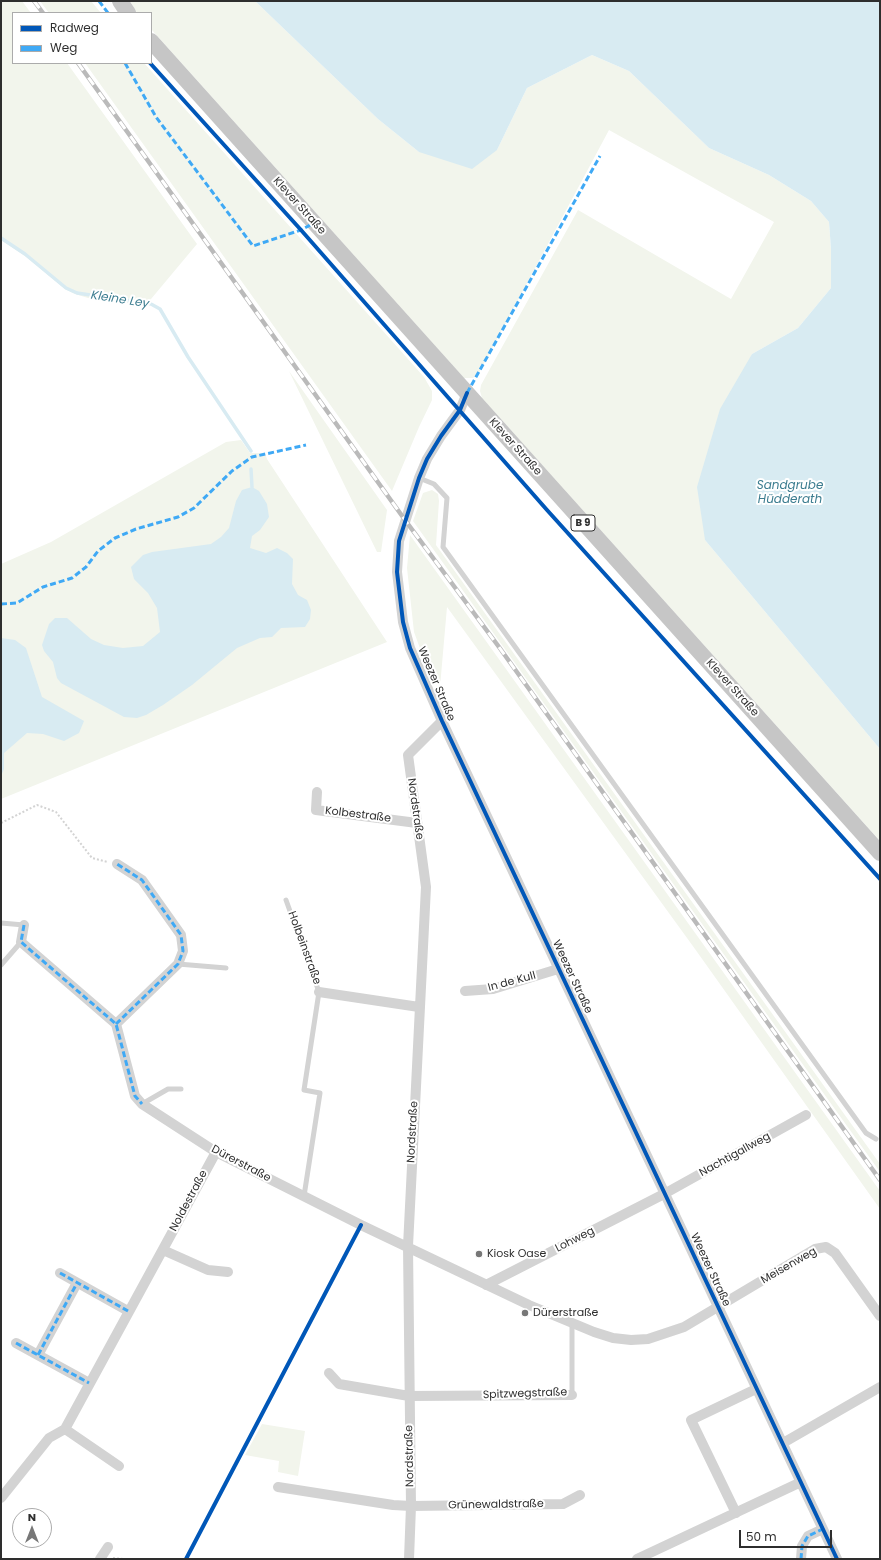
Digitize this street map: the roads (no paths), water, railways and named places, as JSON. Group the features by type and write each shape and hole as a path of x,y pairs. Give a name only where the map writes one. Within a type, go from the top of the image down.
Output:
{"main road":[{"path":"120,1 127,12"},
{"name":"Klever Straße","path":"152,42 880,853"}],"street":[{"name":"Weezer Straße","path":"467,393 460,410 441,436 419,478 399,541 397,572 403,622 410,648 442,721 558,969 837,1559"},
{"name":"Nordstraße","path":"409,1559 408,1246 426,887 408,755 442,721"},
{"name":"Kolbestraße","path":"317,792 316,810 417,823"},
{"path":"116,1024 178,964 184,951 181,935 142,880 117,864"},
{"path":"24,925 21,942 116,1024 136,1096 142,1104"},
{"name":"In de Kull","path":"464,991 493,989 558,969"},
{"name":"Holbeinstraße","path":"319,992 419,1007"},
{"name":"Dürerstraße","path":"142,1104 216,1152 304,1196 486,1285 572,1323 613,1338 631,1340 648,1339 684,1327 718,1308"},
{"name":"Nachtigallweg","path":"664,1194 806,1115"},
{"name":"Noldestraße","path":"65,1429 216,1152"},
{"name":"Lohweg","path":"486,1285 664,1194"},
{"name":"Meisenweg","path":"718,1308 815,1249 826,1247 835,1253 880,1316"},
{"path":"163,1250 208,1270 228,1272"},
{"path":"60,1273 128,1311"},
{"path":"38,1355 77,1283"},
{"path":"16,1343 90,1383"},
{"name":"Spitzwegstraße","path":"329,1373 339,1384 409,1396 572,1395"},
{"path":"783,1442 880,1387"},
{"path":"736,1513 691,1420 756,1389"},
{"path":"1,1498 49,1438 65,1429 118,1466"},
{"path":"637,1559 801,1482"},
{"name":"Grünewaldstraße","path":"278,1487 393,1505 410,1506 563,1504 580,1495"},
{"path":"801,1559 802,1546 808,1536 823,1529"},
{"path":"100,1559 108,1547"}],"lane":[{"path":"419,478 434,484 446,498 442,547 866,1133 876,1139"},
{"name":"Holbeinstraße","path":"286,900 319,992"},
{"path":"1,923 24,925"},
{"path":"1,964 21,942"},
{"path":"178,964 226,968"},
{"path":"304,1196 320,1093 304,1090 319,992"},
{"path":"142,1104 168,1089 181,1089"},
{"name":"Spitzwegstraße","path":"572,1323 572,1395"}],"water":[{"name":"Sandgrube Hüdderath","path":"255,1 880,1 880,749 705,540 697,487 720,409 752,354 798,328 831,288 829,222 811,201 769,175 709,148 629,71 592,55 527,88 497,150 472,169 419,152 378,119"},
{"path":"252,487 259,491 267,504 269,517 260,530 252,536 250,548 266,553 277,548 287,553 293,559 292,584 298,595 307,600 311,610 310,619 305,627 281,628 272,637 260,638 237,648 192,685 163,705 146,715 137,718 124,717 61,683 57,678 53,662 44,651 42,645 49,624 55,618 67,618 91,639 104,645 123,648 143,646 160,632 157,608 148,593 134,579 131,567 143,555 152,552 211,544 221,537 229,528 236,501 242,490"},
{"path":"1,638 15,640 26,648 42,697 84,721 79,733 64,741 43,734 27,733 4,753 4,769 1,776"}],"waterway":[{"name":"Kleine Ley","path":"1,238 25,254 66,288 77,293 151,304 160,309 188,357 251,451"},
{"name":"Kleine Ley","path":"251,469 252,487"}],"railway":[{"path":"34,1 42,12"},
{"path":"79,64 405,520 499,647 880,1180"}],"place":[{"name":"Kiosk Oase","path":"479,1254"},
{"name":"Dürerstraße","path":"525,1313"}]}
